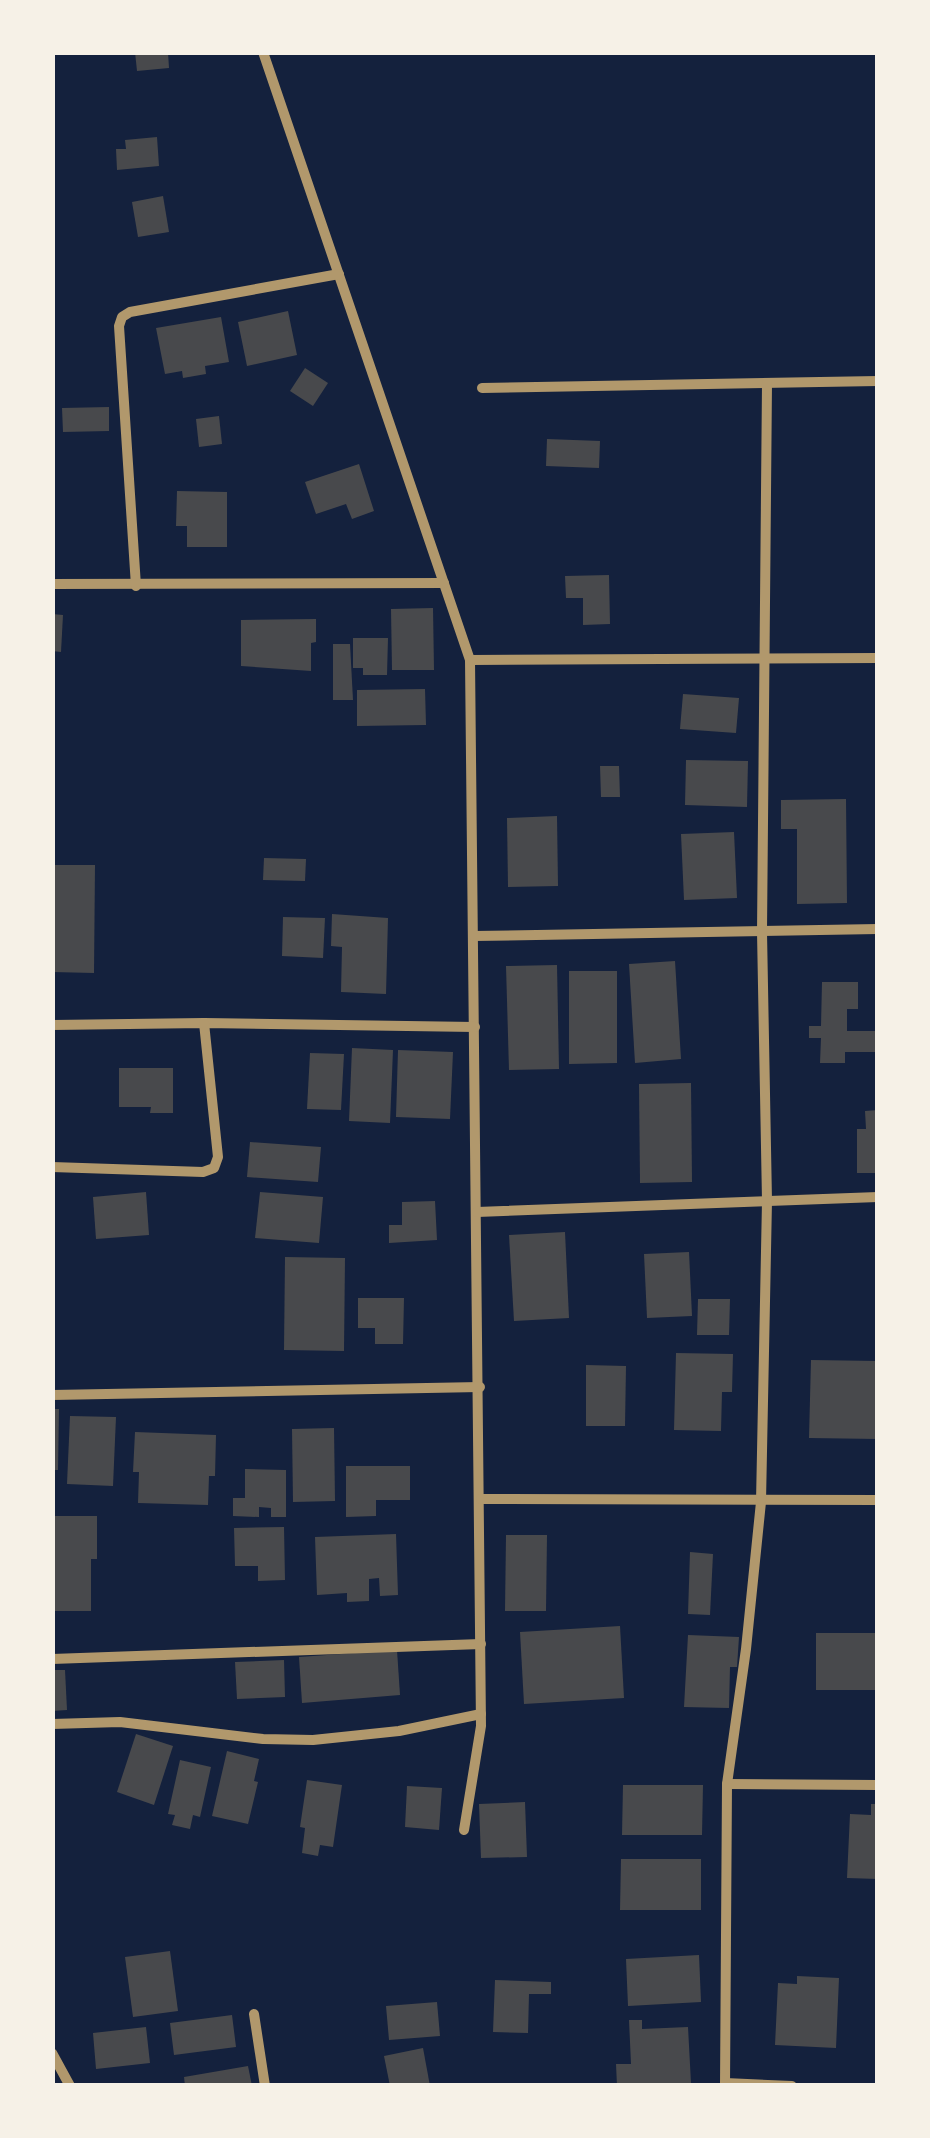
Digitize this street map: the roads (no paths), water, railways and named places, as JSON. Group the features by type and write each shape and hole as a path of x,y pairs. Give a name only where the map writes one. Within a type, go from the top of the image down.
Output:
{"street":[{"path":"263,52 470,660 481,1720 464,1830"},
{"path":"136,586 122,317 130,312 339,274"},
{"path":"482,388 878,381"},
{"path":"767,383 762,932 767,1201 761,1502 727,1784 725,2084 792,2086"},
{"path":"52,584 444,583"},
{"path":"470,660 878,658"},
{"path":"474,936 878,929"},
{"path":"52,1025 204,1023 475,1028"},
{"path":"52,1167 203,1172 214,1168 218,1158 204,1023"},
{"path":"478,1212 878,1197"},
{"path":"52,1394 480,1387"},
{"path":"481,1499 878,1500"},
{"path":"52,1659 481,1644"},
{"path":"52,1724 120,1722 314,1740 481,1720"},
{"path":"727,1784 878,1785"},
{"path":"254,2014 265,2086"},
{"path":"52,2053 70,2086"}]}
